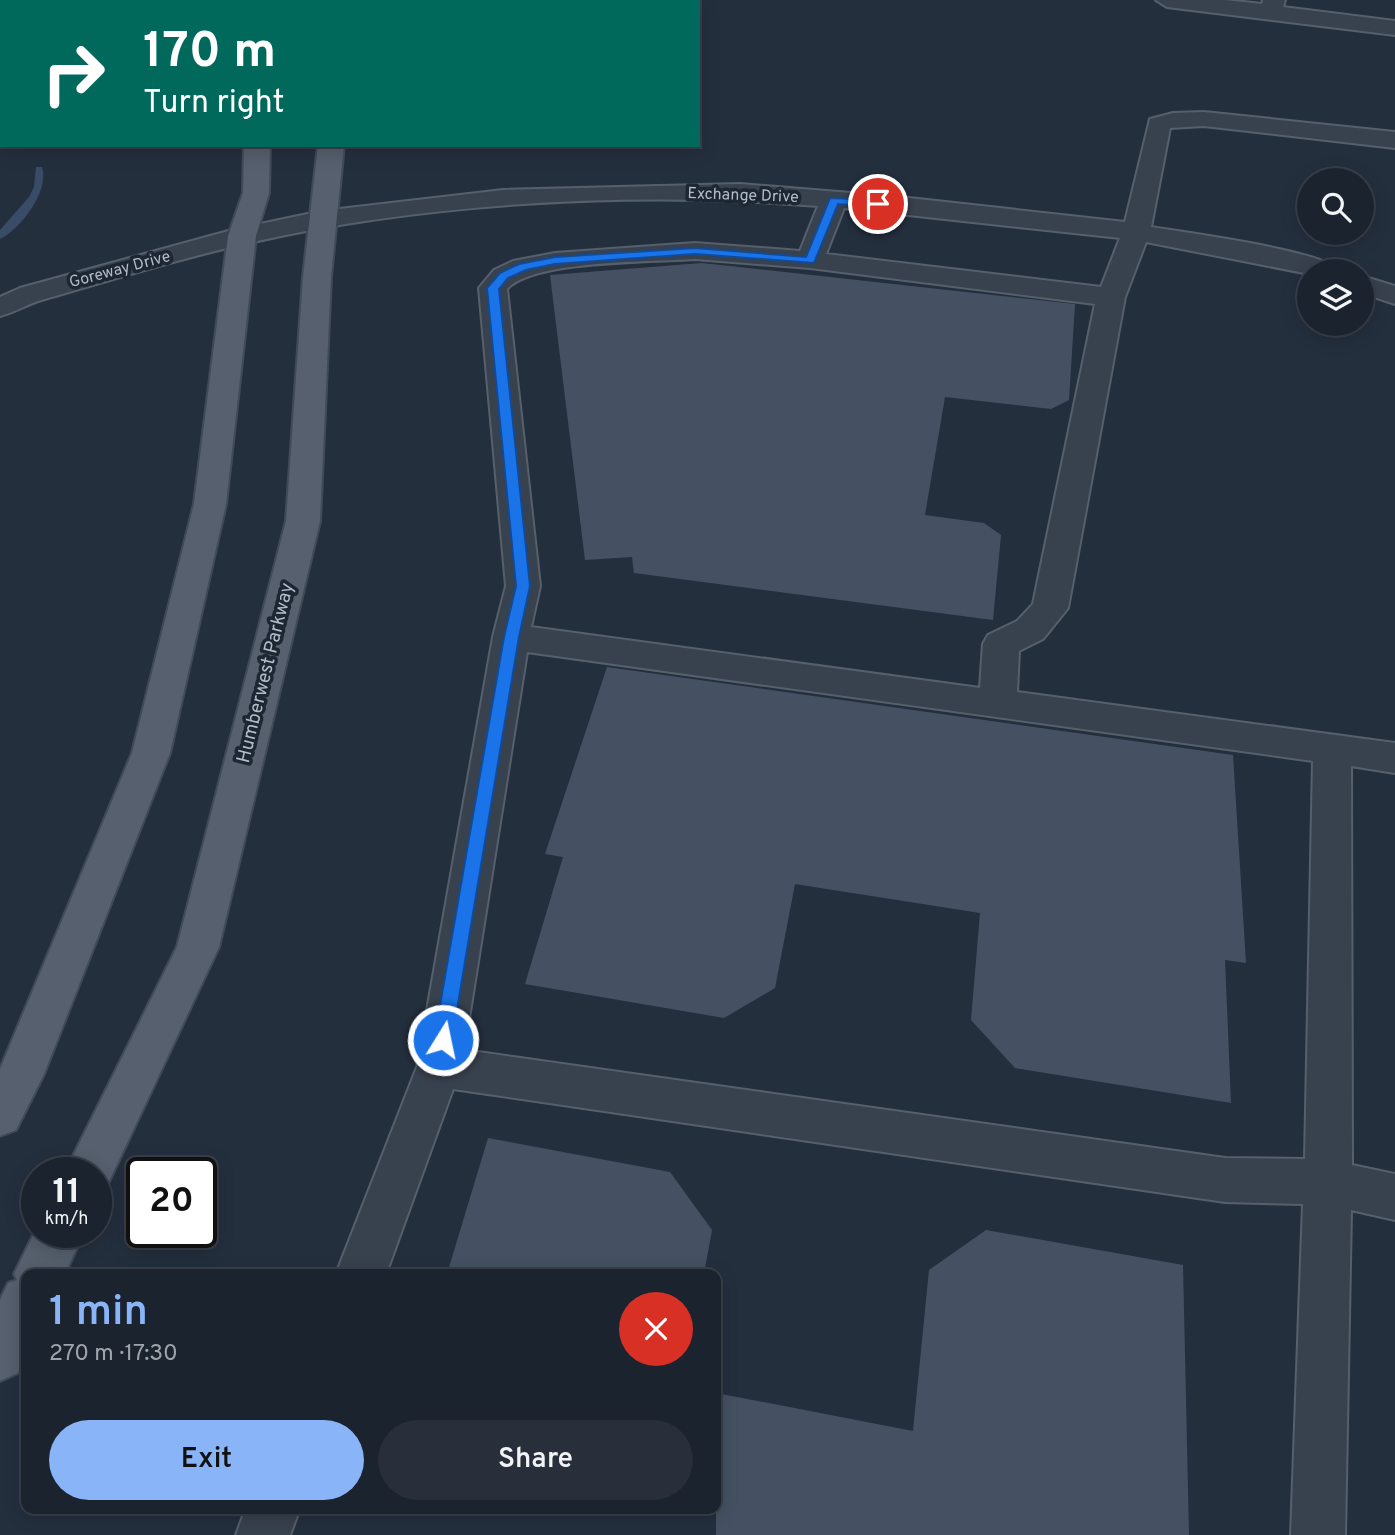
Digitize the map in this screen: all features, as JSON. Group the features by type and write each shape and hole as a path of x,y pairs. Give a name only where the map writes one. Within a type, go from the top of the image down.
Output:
{"main road":[{"path":"0,1115 21,1074 151,753 210,504 239,279 242,236 256,193 257,147"},
{"name":"Humberwest Parkway","path":"96,1157 198,947 303,521 322,219 331,147"},
{"path":"42,1269 52,1248"},
{"path":"0,1355 21,1311"}],"street":[{"path":"1167,0 1272,6 1395,28"},
{"path":"998,704 1001,644 1030,630 1050,608 1111,297 1136,232 1159,124 1172,120 1204,119 1395,140"},
{"name":"Exchange Drive","path":"242,236 322,219 503,198 740,192 1136,232 1297,261"},
{"path":"810,260 834,200"},
{"name":"Goreway Drive","path":"0,307 30,294 242,236"},
{"path":"363,1269 439,1067 511,637 523,586 493,288 504,276 523,267 555,261 695,251 810,260 1111,297"},
{"path":"1374,288 1395,295"},
{"path":"511,637 1395,758"},
{"path":"1318,1535 1328,1182 1332,750"},
{"path":"439,1067 1225,1180 1328,1182 1395,1197"},
{"path":"262,1535 270,1514"}],"building":[{"path":"702,263 1075,304 1069,400 1051,409 945,397 925,515 984,523 1001,535 993,620 634,573 632,557 585,560 550,275"},
{"path":"607,667 1233,755 1246,963 1225,960 1231,1103 1015,1068 971,1020 980,913 795,884 775,988 724,1018 525,984 563,857 545,854"},
{"path":"488,1138 670,1172 712,1230 705,1269 449,1269"},
{"path":"986,1230 1183,1265 1189,1535 716,1535 716,1514 721,1514 721,1394 913,1431 929,1270"}],"waterway":[{"path":"0,236 34,197 40,178 39,169"}],"route":[{"path":"443,1040 511,637 523,586 493,309 493,288 504,276 523,267 555,261 695,251 810,260 834,200 878,204"}]}
